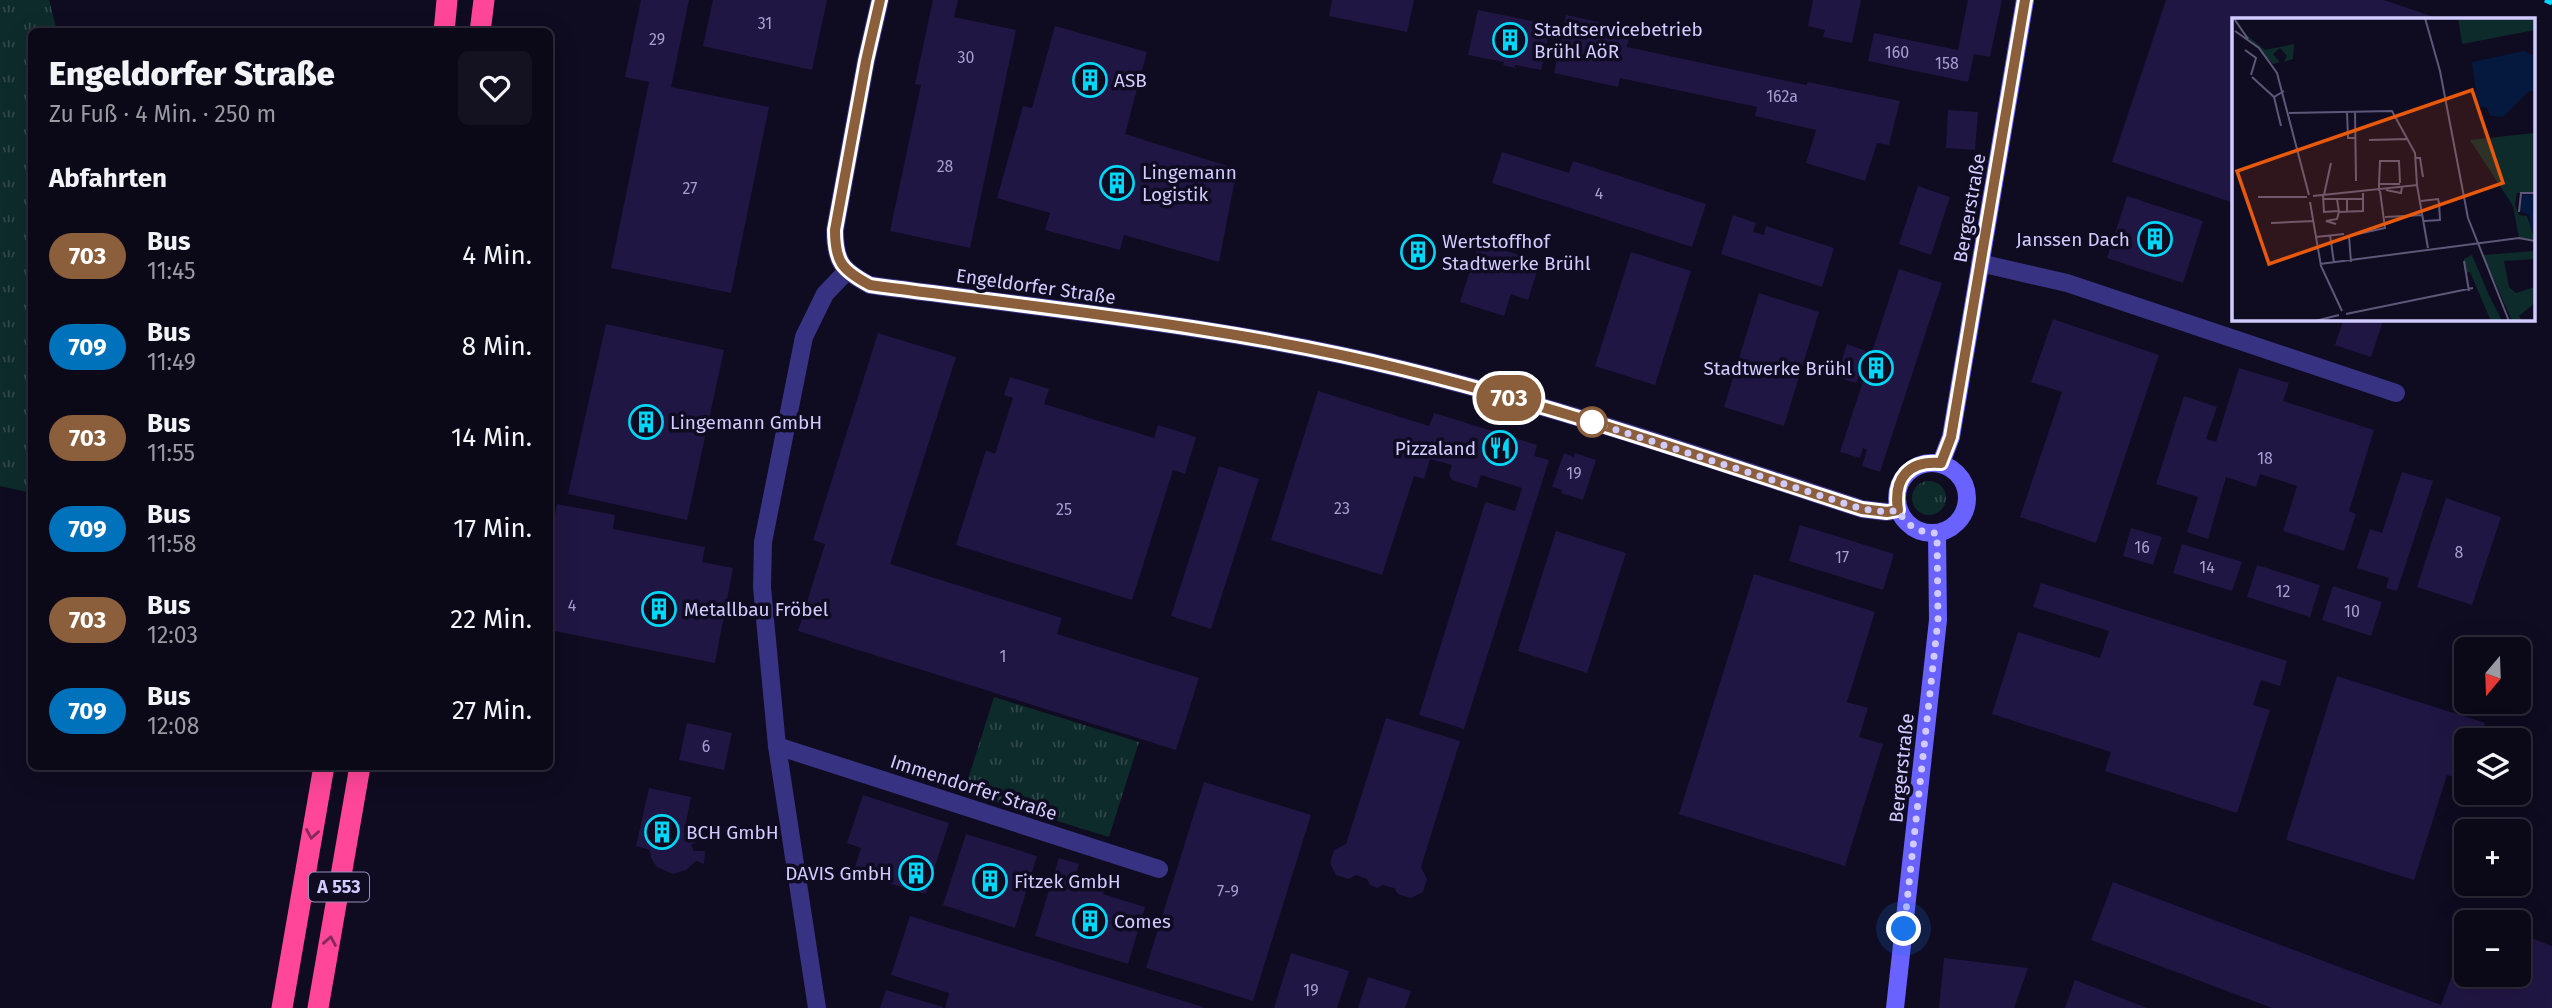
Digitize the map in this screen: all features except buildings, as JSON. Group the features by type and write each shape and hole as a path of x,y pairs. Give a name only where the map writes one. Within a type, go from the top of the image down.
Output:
{"highway":[{"path":"444,28 447,0"},
{"path":"480,28 484,0"},
{"name":"A 553","path":"282,1008 323,770"},
{"name":"A 553","path":"318,1008 359,770"}],"street":[{"path":"817,1008 777,746 762,587 763,542 804,337 825,294 846,272 835,251 835,230 880,0"},
{"name":"Bergerstraße","path":"1941,463 1951,437 2025,0"},
{"path":"1980,263 2067,283 2396,393"},
{"name":"Engeldorfer Straße","path":"846,272 870,285 1229,333 1401,368 1592,422 1862,509 1887,512 1898,510"},
{"path":"1941,463 1953,469 1962,479 1967,492 1966,505 1955,525 1937,533 1918,530 1909,525 1898,510 1898,484 1905,473 1916,465 1941,463"},
{"name":"Bergerstraße","path":"1895,1008 1938,620 1937,533"},
{"name":"Immendorfer Straße","path":"777,746 1159,869"}],"green space":[{"path":"0,0 49,0 56,28 28,28 28,492 0,486"},
{"path":"1929,481 1941,486 1946,498 1941,510 1929,515 1917,510 1912,498 1917,486"},
{"path":"994,697 1139,742 1109,837 964,792"}],"railway":[{"path":"2545,0 2552,3"}],"bus line":[{"name":"703","path":"880,0 835,230 835,251 846,272 870,285 1229,333 1401,368 1612,428 1862,509 1887,512 1898,510 1898,484 1905,473 1916,465 1941,463 1951,437 2025,0"}],"place":[{"name":"Stadtservicebetrieb Brühl AöR","path":"1510,40"},
{"name":"ASB","path":"1090,80"},
{"name":"Lingemann Logistik","path":"1117,183"},
{"name":"Janssen Dach","path":"2155,239"},
{"name":"Wertstoffhof Stadtwerke Brühl","path":"1418,252"},
{"name":"Stadtwerke Brühl","path":"1876,368"},
{"name":"Lingemann GmbH","path":"646,422"},
{"name":"Pizzaland","path":"1500,448"},
{"name":"Metallbau Fröbel","path":"659,609"},
{"name":"BCH GmbH","path":"662,832"},
{"name":"DAVIS GmbH","path":"916,873"},
{"name":"Fitzek GmbH","path":"990,881"},
{"name":"Comes","path":"1090,921"}],"route":[{"path":"1592,422 1862,509 1887,512 1898,510 1909,525 1927,533 1937,533 1938,620 1904,929"}]}
